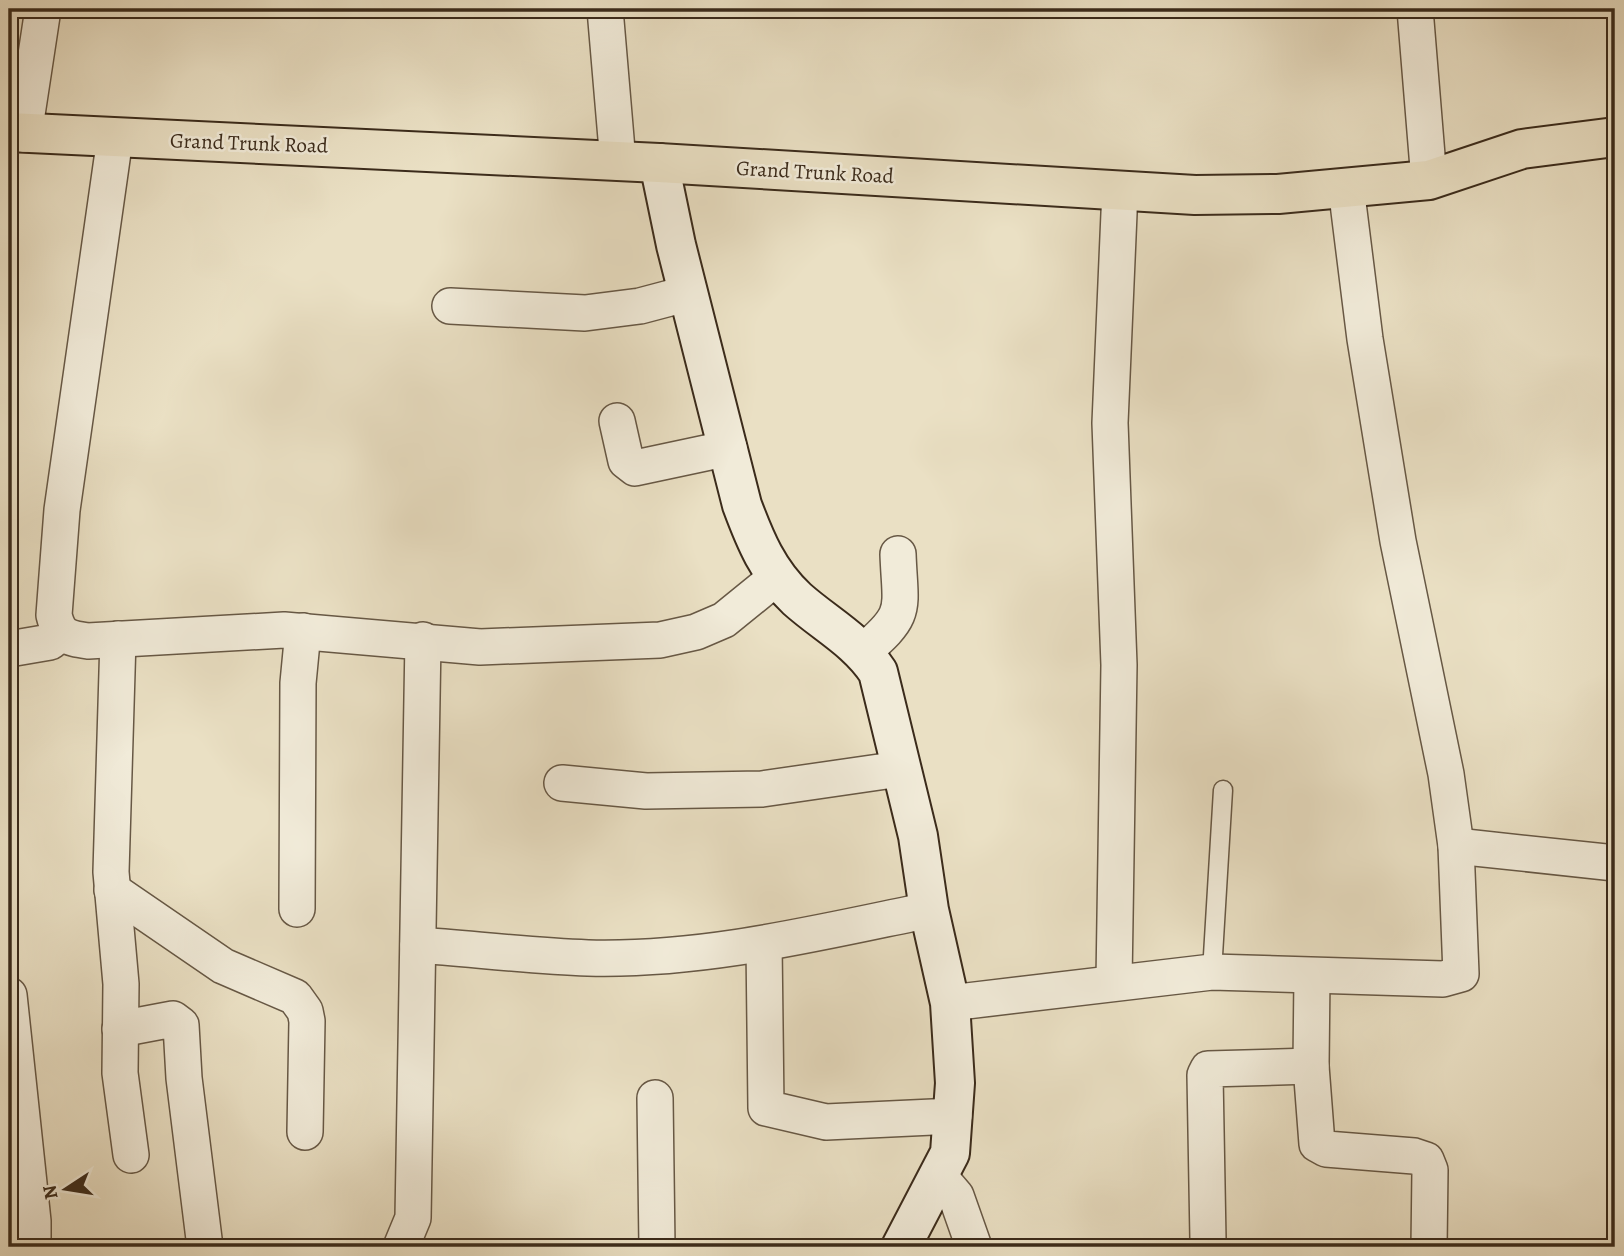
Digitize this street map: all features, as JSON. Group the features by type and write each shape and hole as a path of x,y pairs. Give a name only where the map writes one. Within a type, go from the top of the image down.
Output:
{"main road":[{"name":"Grand Trunk Road","path":"16,133 659,163 1195,195 1278,194 1429,180 1522,149 1615,137"}],"street":[{"path":"16,133 43,9"},
{"path":"605,9 618,162"},
{"path":"1415,9 1429,180"},
{"path":"115,138 62,510 54,615 61,633 66,637 88,641 242,631 303,631 480,647 660,640 696,632 724,620 777,577"},
{"path":"659,163 742,505 762,556 777,577 816,615 864,651 883,687 900,769 918,836 929,910 950,1003 954,1116 950,1153 901,1247"},
{"path":"950,1003 1114,981 1212,972 1458,977 1463,963 1456,846 1447,774 1382,443 1365,339 1346,187"},
{"path":"1114,981 1119,665 1110,424 1120,190"},
{"path":"450,306 585,313 640,306 689,293"},
{"path":"617,421 626,461 635,468 729,448"},
{"path":"864,651 893,626 897,619 900,607 898,554"},
{"path":"297,909 300,820 298,683 303,631"},
{"path":"9,649 40,645 61,633"},
{"path":"118,639 112,890 121,984 120,1073 131,1156"},
{"path":"401,1247 413,1218 423,640"},
{"path":"562,783 656,791 762,789 900,769"},
{"path":"1456,846 1615,863"},
{"path":"112,890 223,966 295,997 302,1004 307,1021 305,1132"},
{"path":"418,945 589,958 684,953 764,944 929,910"},
{"path":"764,944 766,1108 826,1122 954,1116"},
{"path":"1312,976 1311,1066 1314,1131 1319,1146 1426,1160 1430,1170 1429,1247"},
{"path":"9,995 33,1222 33,1247"},
{"path":"120,1029 173,1019 178,1020 181,1025 184,1078 205,1247"},
{"path":"1208,1240 1205,1075 1208,1069 1311,1066"},
{"path":"655,1098 657,1247"},
{"path":"939,1176 956,1196 974,1247"}],"lane":[{"path":"1212,972 1223,790"}]}
